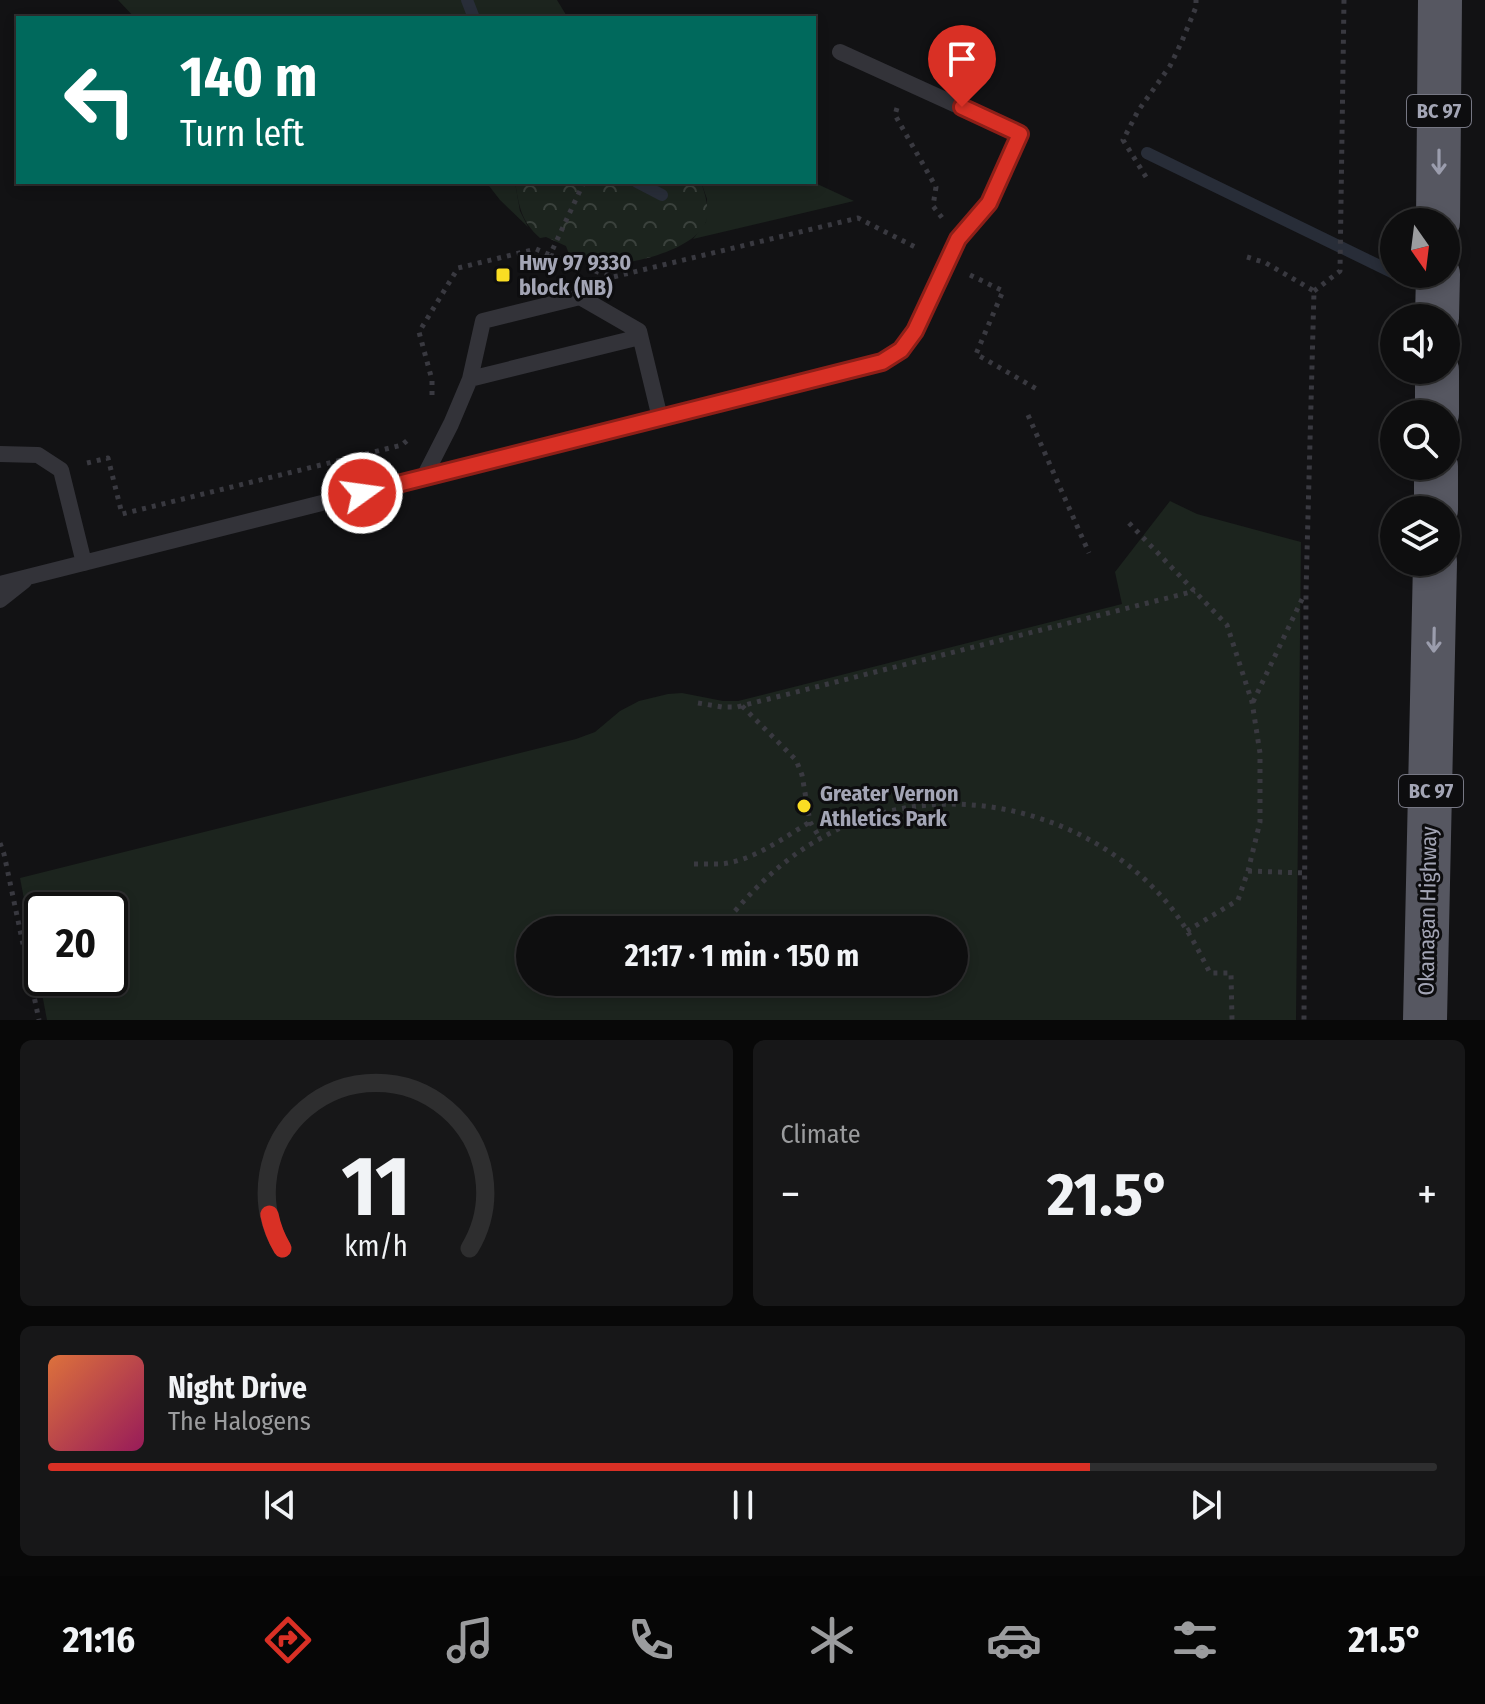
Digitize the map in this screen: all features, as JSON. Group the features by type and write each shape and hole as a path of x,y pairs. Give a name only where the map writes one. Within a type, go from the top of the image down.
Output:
{"highway":[{"name":"BC 97","path":"1438,208 1440,0"},
{"name":"Okanagan Highway","path":"1425,1020 1435,576"}],"lane":[{"path":"0,584 882,362 901,350 915,331 958,239 989,203 1020,134 840,52"},
{"path":"424,477 470,379 483,321 580,297 639,331 660,418"},
{"path":"470,379 640,337"},
{"path":"0,454 38,455 61,470 84,563"},
{"path":"0,575 32,576"},
{"path":"0,600 32,576"}],"path":[{"path":"1146,177 1123,140 1138,111 1170,66 1187,30 1196,0"},
{"path":"1314,291 1340,271 1344,0"},
{"path":"903,81 895,115 936,187 933,206 958,239"},
{"path":"550,255 583,184"},
{"path":"432,406 432,380 419,332 458,268 536,249 613,277 858,218 917,248"},
{"path":"1247,257 1266,263 1314,291"},
{"path":"965,272 1003,291 976,354 1040,391"},
{"path":"1304,1020 1306,591 1314,291"},
{"path":"1028,415 1089,553"},
{"path":"61,470 108,458 122,514 402,445 416,433"},
{"path":"1129,523 1227,625 1252,702 1260,753 1260,822 1238,900 1187,931"},
{"path":"698,703 742,706 1195,591"},
{"path":"1252,702 1306,591"},
{"path":"742,706 796,760 802,775 810,822 820,838"},
{"path":"735,911 757,885 783,862 820,838 866,818 908,807 950,803 1002,807 1034,815 1074,831 1125,864 1169,905 1210,973 1231,973 1232,1020"},
{"path":"694,864 724,864 746,857 810,822"},
{"path":"0,843 39,1020"},
{"path":"1248,871 1306,873"}],"green space":[{"path":"118,0 557,0 567,16 133,16"},
{"path":"816,183 854,201 693,239 706,222 707,199 702,184"},
{"path":"488,184 515,184 520,211 528,227"},
{"path":"515,184 702,184 707,203 707,219 699,232 668,251 633,261 602,262 569,254 566,246 546,237 540,238 522,213"},
{"name":"Greater Vernon Athletics Park","path":"1170,501 1197,514 1301,542 1296,1020 47,1020 42,996 128,996 128,892 24,892 24,899 20,878 576,739 595,732 620,711 639,701 682,693 738,701 1122,604 1115,572"}],"waterway":[{"path":"467,0 473,16"},
{"path":"1147,153 1380,266"},
{"path":"641,184 662,195"}],"place":[{"name":"Hwy 97 9330 block (NB)","path":"503,275"},
{"name":"Greater Vernon Athletics Park","path":"804,806"}],"route":[{"path":"362,493 882,362 901,350 915,331 958,239 989,203 1020,134 962,107"}]}
